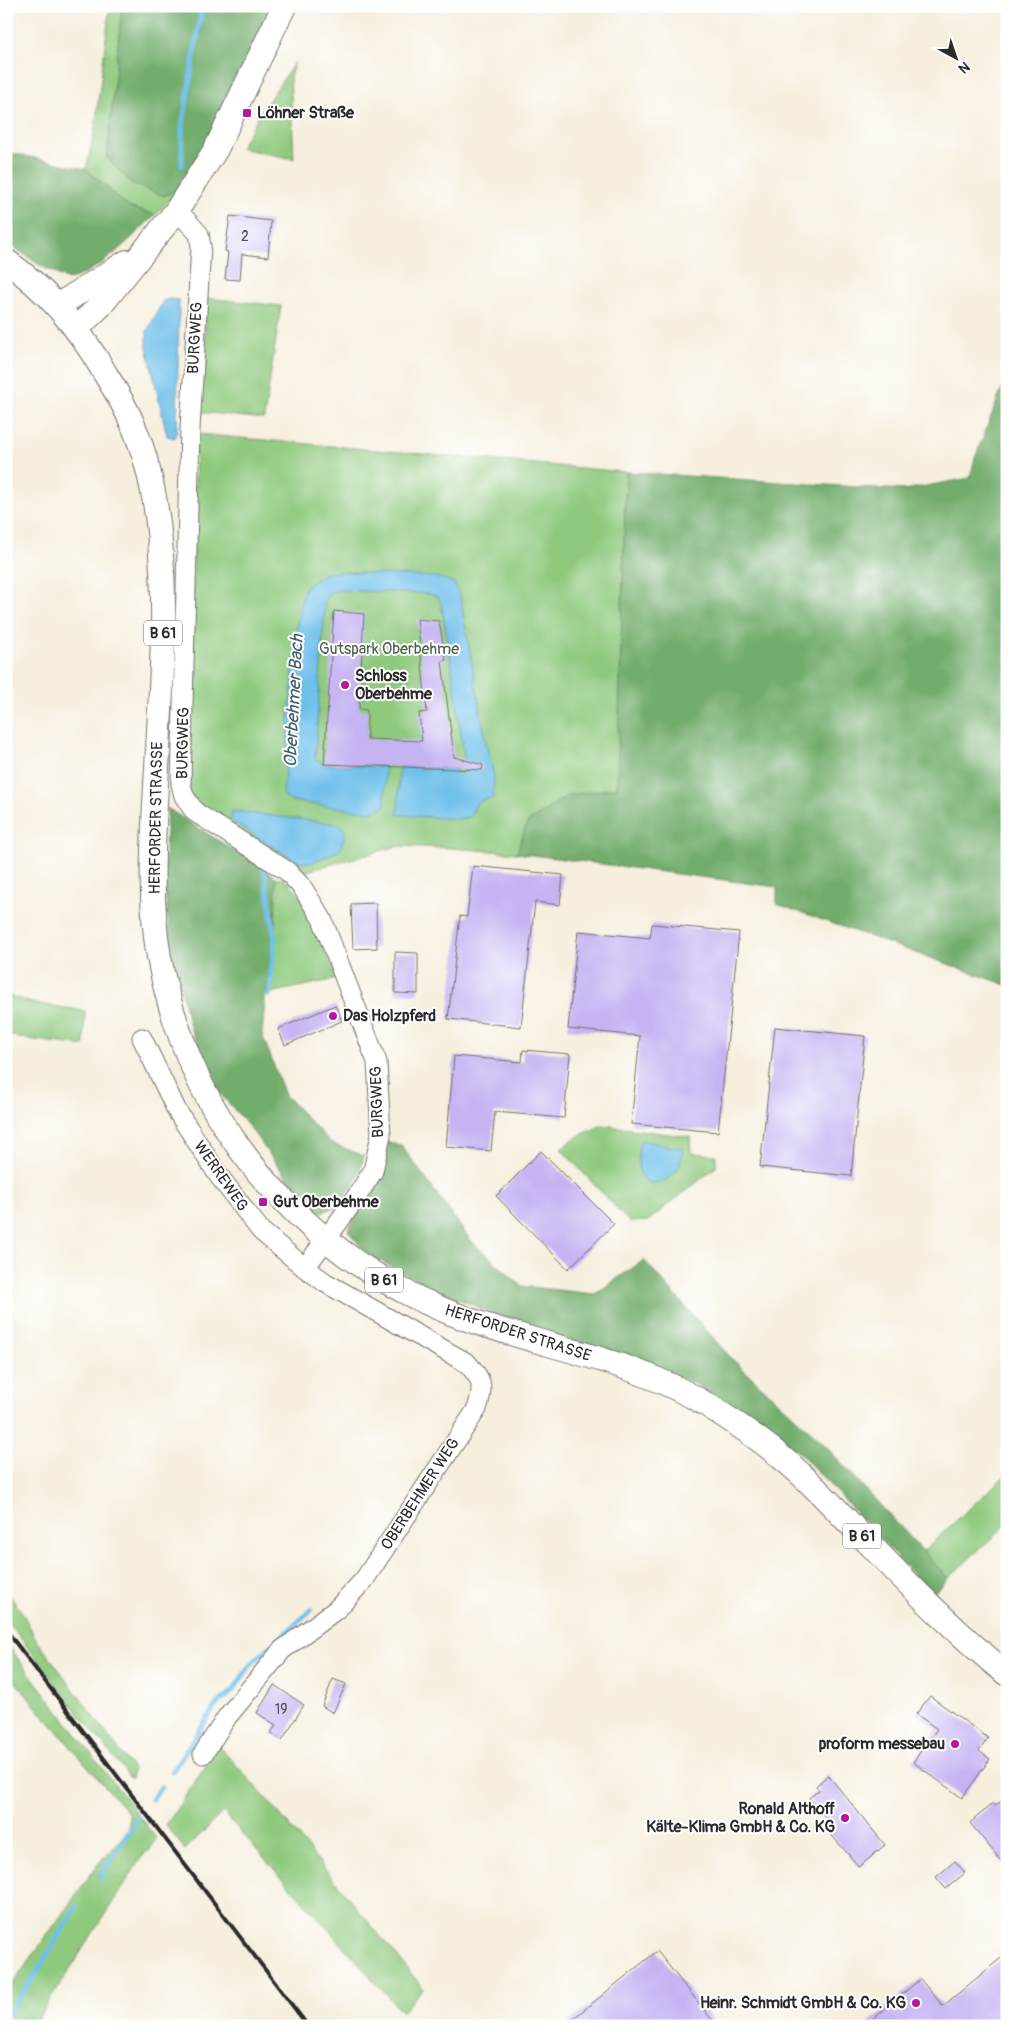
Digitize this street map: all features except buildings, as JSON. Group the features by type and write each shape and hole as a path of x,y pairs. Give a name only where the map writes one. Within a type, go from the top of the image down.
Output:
{"main road":[{"path":"76,330 101,305 143,252 183,215 284,6"},
{"path":"57,306 143,252"},
{"name":"HERFORDER STRASSE","path":"6,261 18,269 57,306 101,365 134,426 146,463 155,504 164,596 152,863 158,955 168,999 184,1044 205,1093 248,1159 273,1189 326,1239 366,1270 412,1296 467,1319 630,1368 675,1387 706,1404 756,1437 790,1464 954,1630 1007,1674"}],"street":[{"name":"BURGWEG","path":"183,215 199,234 201,246 190,429 181,784 184,796 195,812 287,871 302,887 322,919 377,1062 381,1135 373,1171 326,1239"},
{"name":"WERREWEG","path":"142,1038 177,1111 219,1176 261,1231 305,1268"},
{"path":"305,1268 326,1239"},
{"name":"OBERBEHMER WEG","path":"203,1754 227,1718 282,1650 337,1609 364,1580 477,1409 483,1391 479,1376 467,1363 326,1283 305,1268"}],"green space":[{"path":"110,6 122,6 107,158 181,188 155,215 129,207 86,169 94,135"},
{"path":"122,6 275,6 204,155 181,188 164,196 131,183 107,158"},
{"path":"295,62 290,76 294,159 240,148 260,113"},
{"path":"6,152 86,169 129,207 155,215 115,253 93,269 68,280 38,264 6,242"},
{"path":"207,298 281,306 264,419 200,412"},
{"path":"1007,375 1007,985 777,904 777,887 517,853 527,823 568,795 617,788 626,472 904,490 970,478 975,458"},
{"name":"Gutspark Oberbehme","path":"196,434 626,472 617,788 568,795 527,823 517,853 398,846 300,873 211,817 189,794"},
{"path":"167,808 276,877 275,939 262,1034 285,1095 331,1143 364,1156 359,1176 339,1206 322,1212 308,1207 247,1124 218,1091 191,1030 172,956 164,881"},
{"path":"276,877 287,881 302,900 336,979 266,994 275,939"},
{"path":"6,995 33,1003 85,1011 84,1046 19,1038 6,1034"},
{"path":"603,1125 690,1137 691,1153 716,1155 716,1167 648,1221 629,1222 561,1149 586,1132"},
{"path":"385,1142 401,1145 472,1242 522,1286 595,1294 644,1260 731,1358 821,1441 948,1578 932,1595 800,1453 694,1383 487,1311 436,1290 367,1254 348,1231 364,1201"},
{"path":"1007,1474 1007,1524 948,1578 923,1551"},
{"path":"6,1591 22,1612 36,1639 133,1769 131,1779 6,1619"},
{"path":"6,1643 156,1838 149,1851 145,1852 33,2026 6,2026 6,1993 98,1864 129,1830 129,1814 6,1670"},
{"path":"219,1746 279,1813 423,1988 402,2012 223,1812 185,1850 166,1825"}],"water":[{"path":"169,299 179,300 177,431 175,438 167,436 147,347 147,331 163,301"},
{"path":"347,572 436,577 453,582 460,596 487,747 494,775 493,798 480,801 470,817 459,819 398,815 399,767 455,769 463,773 466,770 449,647 441,604 438,597 429,594 339,590 329,593 325,600 315,759 324,764 385,767 385,806 371,812 290,801 283,795 298,615 305,587 326,573"},
{"path":"232,811 338,824 346,831 340,850 311,863 296,861 230,820"},
{"path":"641,1140 683,1149 678,1168 667,1179 654,1183 648,1182 643,1178 638,1163 638,1151"}],"waterway":[{"name":"Oberbehmer Bach","path":"182,165 182,129 202,6"},
{"name":"Oberbehmer Bach","path":"264,866 275,939 269,995"},
{"name":"Oberbehmer Bach","path":"172,1772 216,1705 233,1691 250,1665 311,1610"},
{"name":"Oberbehmer Bach","path":"152,1799 161,1787"},
{"name":"Oberbehmer Bach","path":"100,1877 138,1818"},
{"name":"Oberbehmer Bach","path":"8,2014 33,1978 76,1907"}],"railway":[{"path":"6,1630 308,2026"}],"place":[{"name":"Löhner Straße","path":"247,113"},
{"name":"Schloss Oberbehme","path":"345,685"},
{"name":"Das Holzpferd","path":"333,1016"},
{"name":"Gut Oberbehme","path":"263,1202"},
{"name":"proform messebau","path":"955,1744"},
{"name":"Ronald Althoff Kälte-Klima GmbH & Co. KG","path":"845,1818"},
{"name":"Heinr. Schmidt GmbH & Co. KG","path":"916,2003"}]}
